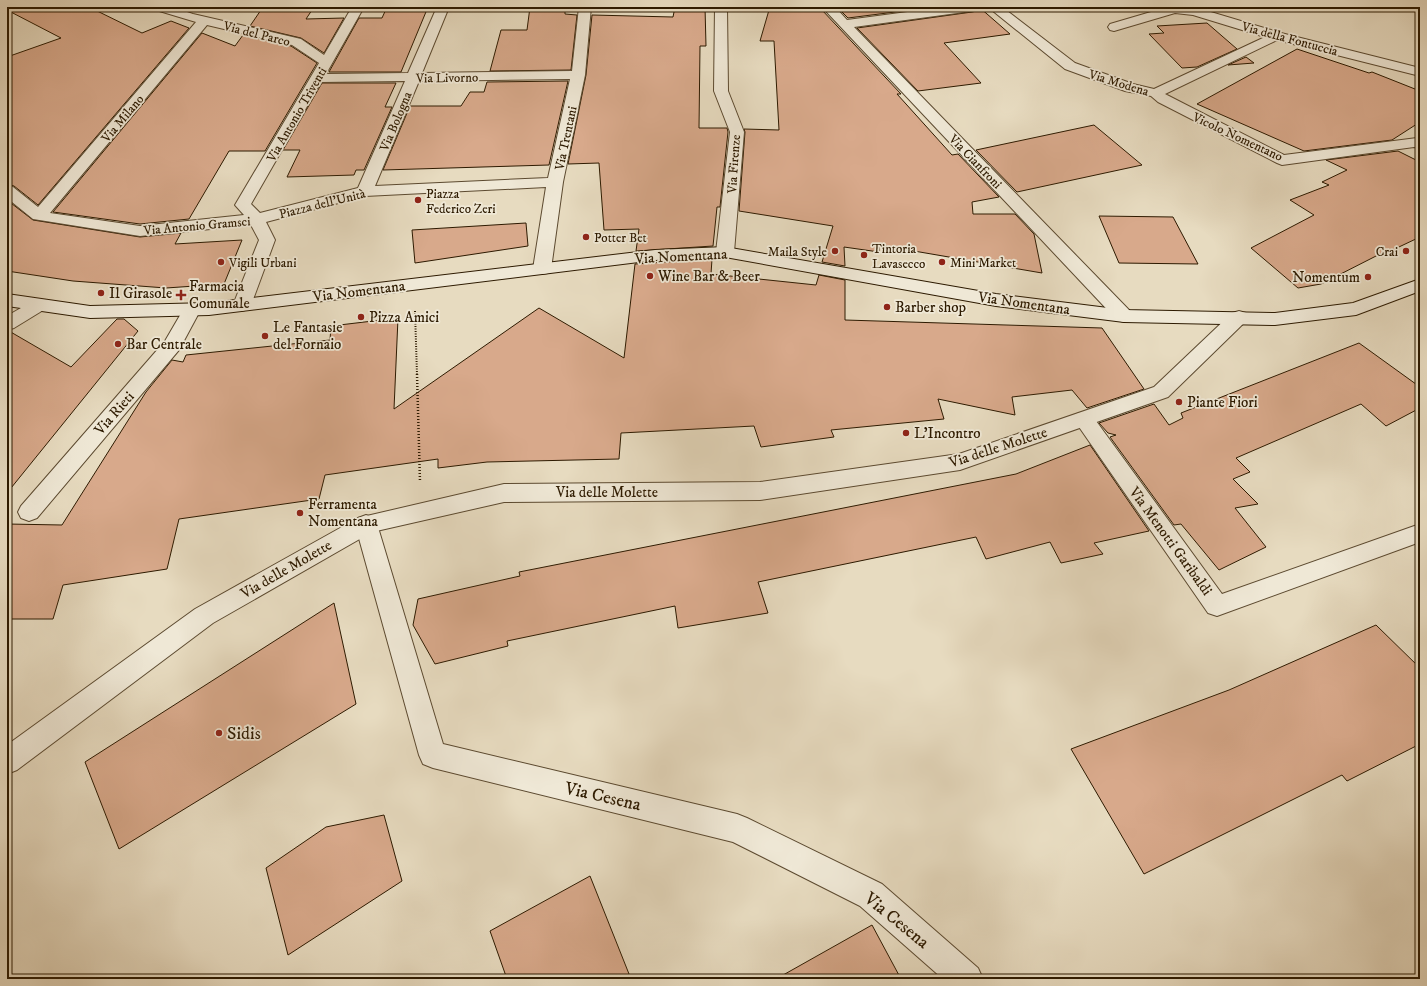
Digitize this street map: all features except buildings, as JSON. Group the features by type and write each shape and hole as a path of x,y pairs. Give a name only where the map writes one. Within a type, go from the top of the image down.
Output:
{"street":[{"name":"Via del Parco","path":"160,7 205,20 296,42 326,62"},
{"name":"Via Antonio Triventi","path":"256,219 244,205 358,7"},
{"name":"Via Bologna","path":"365,191 443,7"},
{"name":"Via Trentani","path":"542,269 556,182 578,75 585,7"},
{"name":"Via Firenze","path":"721,7 721,92 737,132 725,252"},
{"name":"Via Cianfroni","path":"828,7 1124,316"},
{"path":"845,24 972,7"},
{"name":"Via Modena","path":"994,7 1070,66 1130,88 1156,93 1276,36"},
{"name":"Via della Fontuccia","path":"1114,27 1174,9 1194,11 1276,36 1420,72"},
{"name":"Via Milano","path":"39,216 205,20"},
{"name":"Via Livorno","path":"317,78 578,75"},
{"name":"Vicolo Nomentano","path":"1156,93 1163,99 1282,160 1417,142 1420,144"},
{"name":"Piazza dell'Unità","path":"256,219 365,191 556,182"},
{"path":"7,190 39,216"},
{"name":"Via Antonio Gramsci","path":"39,216 140,231 256,219 267,240 242,305"},
{"name":"Via Nomentana","path":"7,300 90,312 192,309 242,305 655,255 725,252 996,300 1124,316 1275,319 1356,309 1420,285"},
{"path":"7,324 40,305"},
{"name":"Via Rieti","path":"29,512 172,345 192,309"},
{"name":"Via delle Molette","path":"7,761 204,616 366,524 504,493 760,491 960,462 1161,392 1239,318"},
{"name":"Via Menotti Garibaldi","path":"1084,419 1217,606 1420,533"},
{"name":"Via Cesena","path":"366,524 433,755 737,828 870,895 967,979"}],"path":[{"path":"414,284 421,512"}],"place":[{"name":"Piazza Federico Zeri","path":"418,200"},
{"name":"Potter Bet","path":"586,237"},
{"name":"Maila Style","path":"835,251"},
{"name":"Crai","path":"1406,251"},
{"name":"Tintoria Lavasecco","path":"864,255"},
{"name":"Vigili Urbani","path":"221,262"},
{"name":"Mini Market","path":"942,262"},
{"name":"Wine Bar & Beer","path":"650,276"},
{"name":"Nomentum","path":"1368,277"},
{"name":"Il Girasole","path":"101,293"},
{"name":"Farmacia Comunale","path":"181,295"},
{"name":"Barber shop","path":"887,307"},
{"name":"Pizza Amici","path":"361,317"},
{"name":"Le Fantasie del Fornaio","path":"265,336"},
{"name":"Bar Centrale","path":"118,344"},
{"name":"Piante Fiori","path":"1179,402"},
{"name":"L'Incontro","path":"906,433"},
{"name":"Ferramenta Nomentana","path":"300,513"},
{"name":"Sidis","path":"219,733"}]}
